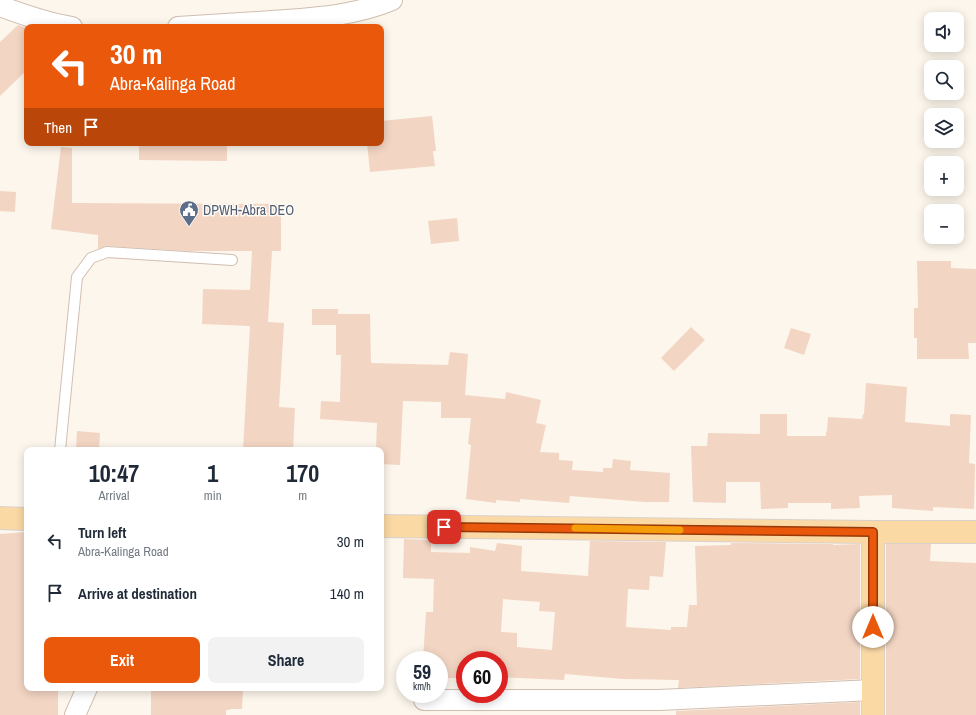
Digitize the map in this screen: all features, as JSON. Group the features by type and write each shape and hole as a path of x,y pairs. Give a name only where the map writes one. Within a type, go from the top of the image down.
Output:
{"main road":[{"path":"0,518 24,519"},
{"path":"384,526 976,532"},
{"path":"873,532 873,715"}],"street":[{"path":"221,24 323,17 352,13 384,4 392,0"},
{"path":"0,6 31,18 55,24"},
{"path":"448,701 660,708 873,690"},
{"path":"75,715 86,691"}],"lane":[{"path":"60,447 77,277 91,258 107,252 232,260"}],"building":[{"path":"18,25 24,27 24,73 0,96 0,42"},
{"path":"432,116 436,151 433,151 435,166 370,172 367,146 384,146 384,121"},
{"path":"139,146 227,146 227,161 139,160"},
{"path":"61,147 72,148 72,203 281,204 281,251 272,251 268,322 284,323 279,407 295,408 293,447 243,447 250,326 202,324 203,289 250,290 252,251 187,251 107,246 98,249 98,235 51,229"},
{"path":"0,191 16,192 15,212 0,211"},
{"path":"457,218 459,241 431,244 428,221"},
{"path":"917,261 951,261 951,268 976,269 976,343 968,343 969,359 917,359 917,338 914,338 914,308 918,308"},
{"path":"312,309 338,309 338,314 370,314 371,363 448,365 450,352 468,354 465,395 505,399 506,392 541,400 536,423 546,425 540,452 559,453 559,460 573,461 572,470 603,472 603,468 612,468 613,459 631,461 630,470 670,473 669,502 645,502 570,496 569,503 520,499 520,502 496,500 496,503 466,499 471,445 468,444 471,418 441,418 441,402 403,401 400,465 384,464 384,447 376,447 377,423 320,419 321,401 340,402 341,355 336,355 336,325 312,325"},
{"path":"691,327 705,340 674,371 661,358"},
{"path":"791,328 811,334 804,355 784,348"},
{"path":"866,383 907,387 905,422 950,426 950,414 971,415 969,463 975,464 974,509 933,507 933,511 892,508 892,495 859,496 860,508 831,509 831,503 788,503 788,508 761,509 760,482 726,482 726,503 693,502 691,446 707,446 708,433 760,434 760,414 787,414 787,436 826,436 828,417 862,419 864,414"},
{"path":"77,431 100,433 99,447 76,447"},
{"path":"24,532 24,691 58,691 58,715 0,715 0,534"},
{"path":"404,539 431,540 431,552 470,553 470,547 495,551 497,543 522,546 521,571 588,576 590,541 666,542 663,577 650,576 649,590 628,589 626,627 671,630 671,627 687,627 689,605 697,605 695,546 731,545 731,543 833,545 860,544 860,679 678,688 679,680 623,679 565,674 564,680 508,677 508,651 456,651 456,678 448,678 448,651 424,651 426,612 433,612 434,579 403,578","holes":["503,599 540,602 539,611 555,612 552,650 517,647 517,633 501,632"]},
{"path":"886,544 931,544 930,561 976,563 976,715 886,715"},
{"path":"151,691 243,691 242,709 226,710 226,715 151,715"},
{"path":"860,702 860,715 676,715 676,711"}],"slow traffic":[{"path":"575,528 680,530"}],"place":[{"name":"DPWH-Abra DEO","path":"189,227"}],"route":[{"path":"444,527 873,532 873,627"}]}
